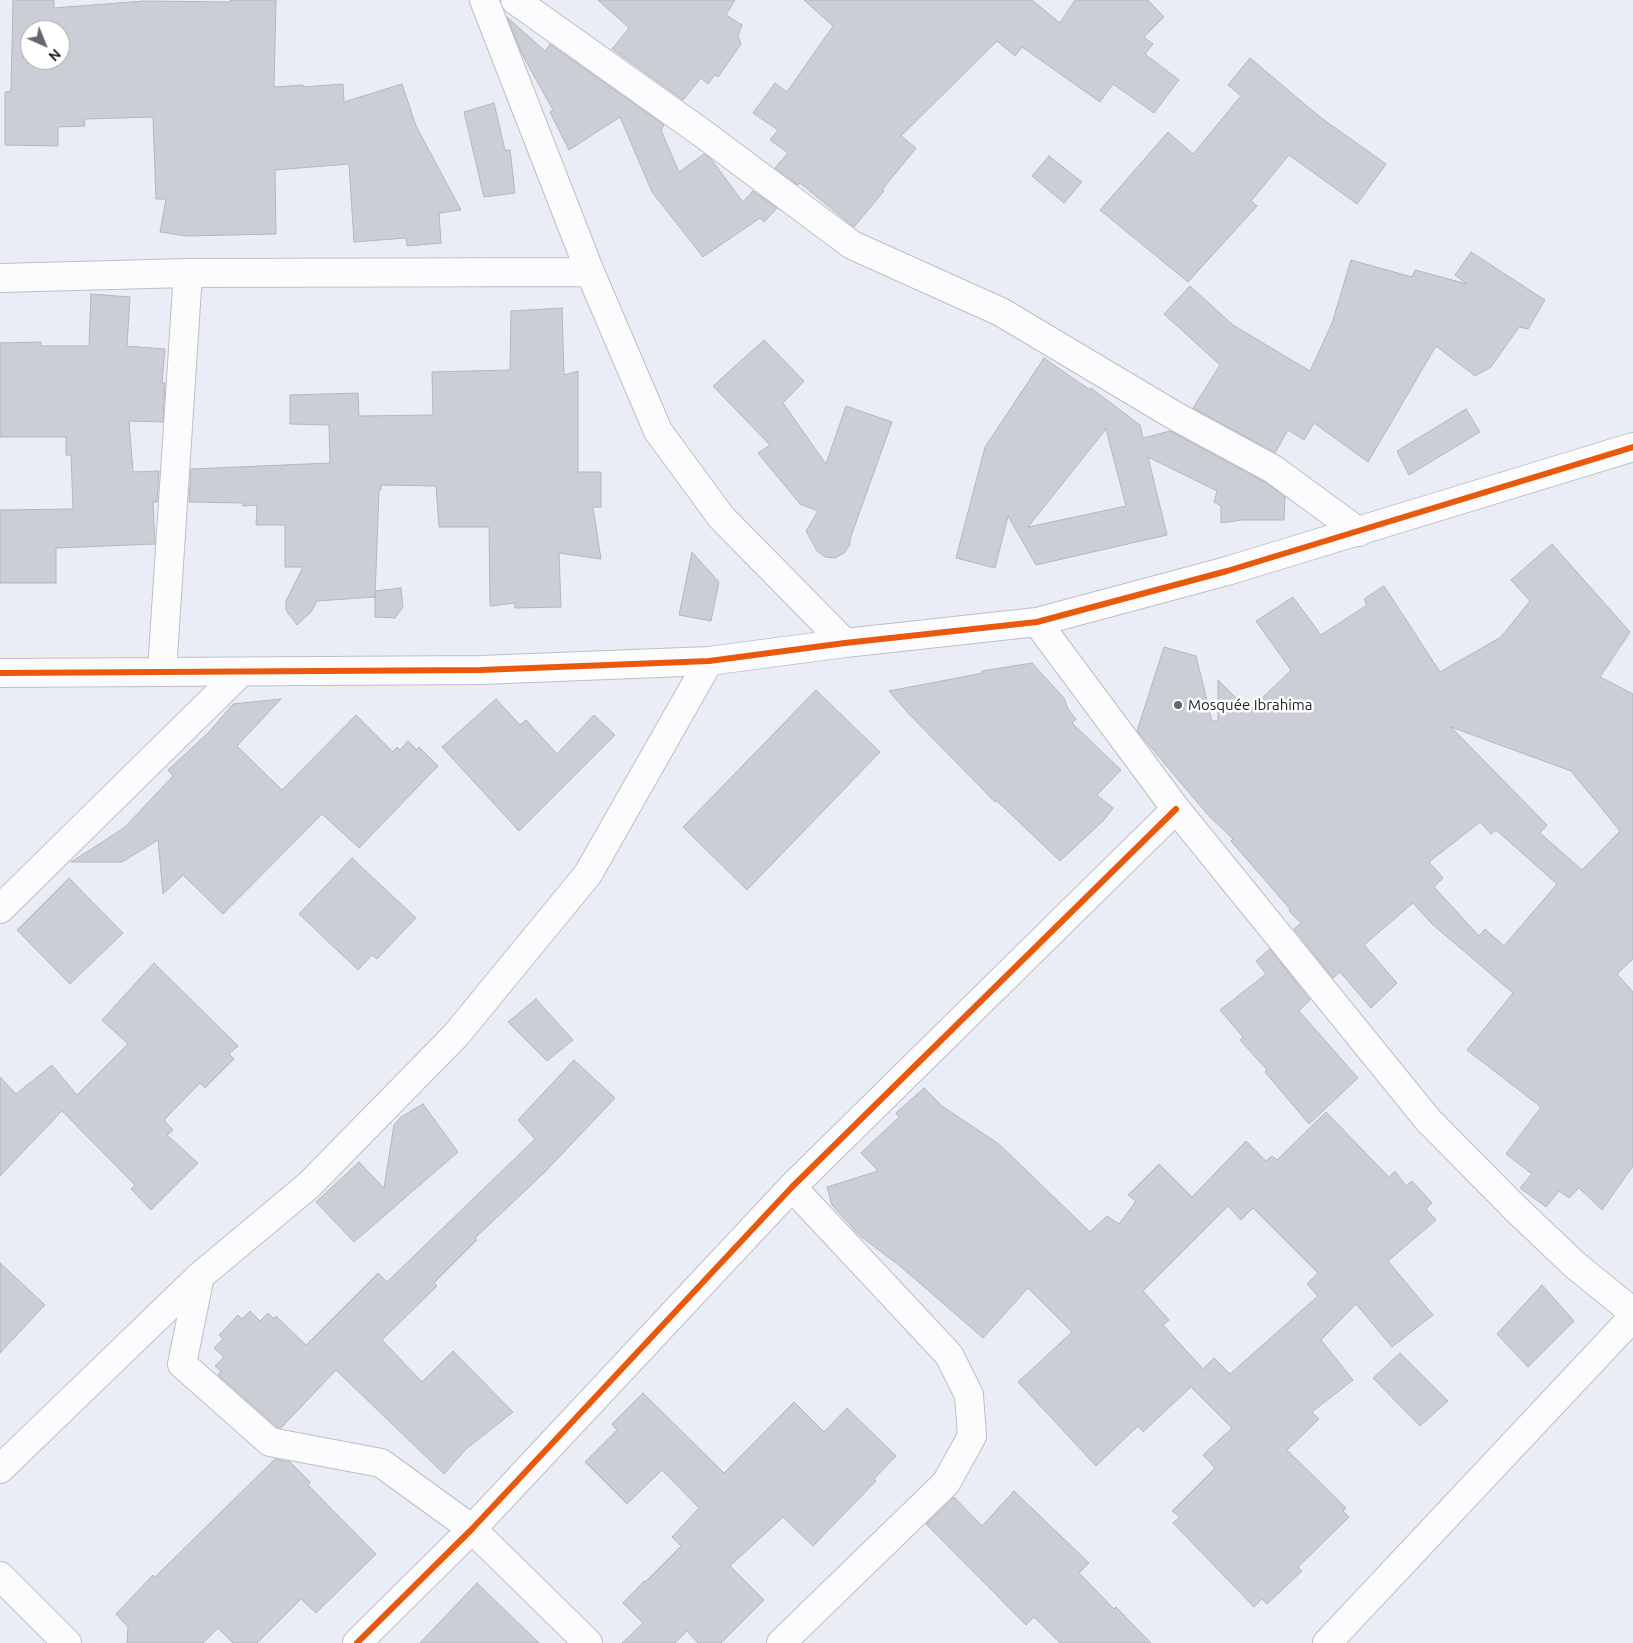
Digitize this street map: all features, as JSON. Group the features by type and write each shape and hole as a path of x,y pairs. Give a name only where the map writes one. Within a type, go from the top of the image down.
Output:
{"street":[{"path":"484,0 590,272 658,431 721,518 845,643"},
{"path":"515,0 702,132 852,245 1001,312 1178,416 1273,469 1358,532"},
{"path":"0,278 188,273 590,272"},
{"path":"162,671 188,273"},
{"path":"0,673 481,670 709,661 845,643 1037,622 1227,571 1633,447"},
{"path":"1037,622 1176,809 1428,1120 1516,1209 1575,1265 1633,1312"},
{"path":"0,1469 200,1276 309,1185 462,1027 588,874 709,661"},
{"path":"0,908 241,672"},
{"path":"356,1643 472,1530 792,1187 1176,809"},
{"path":"781,1643 946,1483 972,1436 969,1395 949,1355 792,1187"},
{"path":"200,1276 182,1364 270,1442 381,1462 472,1530 588,1643"},
{"path":"1327,1643 1633,1317"},
{"path":"0,1576 67,1643"}],"building":[{"path":"13,0 54,0 54,8 144,1 231,2 230,0 276,0 274,87 343,84 344,102 402,84 416,126 461,210 439,213 441,243 407,246 406,238 354,242 349,164 275,170 276,234 186,236 160,232 166,199 156,199 153,117 84,119 85,126 58,127 58,146 5,145 5,92 11,91"},
{"path":"598,0 735,0 726,15 742,25 738,36 741,44 718,77 715,75 708,84 701,78 683,100 612,49 629,28"},
{"path":"804,0 1032,0 1060,23 1075,0 1148,0 1164,17 1144,37 1153,44 1145,54 1179,80 1154,113 1113,84 1100,102 1022,47 1015,56 997,41 901,136 916,148 854,227 800,183 798,185 775,168 788,153 770,140 778,130 753,113 775,83 787,92 833,26"},
{"path":"507,17 545,51 550,44 664,125 661,130 679,172 704,154 711,159 743,202 753,191 777,208 764,222 760,218 703,257 652,192 620,117 569,150 550,112 553,110 522,54"},
{"path":"1250,58 1320,117 1386,164 1357,204 1289,155 1251,201 1257,206 1188,282 1100,210 1168,132 1193,154 1241,96 1228,85"},
{"path":"494,103 505,150 510,150 515,193 484,197 464,112"},
{"path":"1049,156 1082,182 1064,203 1032,176"},
{"path":"1471,252 1545,300 1528,329 1519,327 1491,367 1475,376 1436,346 1368,462 1314,423 1304,440 1288,430 1275,453 1193,408 1220,365 1164,314 1190,286 1233,325 1310,371 1332,323 1351,260 1412,277 1415,270 1467,284 1455,275"},
{"path":"91,294 130,297 127,346 165,349 162,383 165,383 163,422 129,421 133,472 159,471 157,502 153,502 155,544 56,548 56,583 0,583 0,510 73,509 71,455 66,455 66,437 0,437 0,343 41,342 41,346 89,346"},
{"path":"562,308 564,375 578,371 578,472 601,472 601,507 593,507 601,559 559,553 561,607 515,608 515,603 490,606 489,527 439,527 436,486 381,485 381,490 379,490 375,597 317,601 311,612 297,625 286,610 286,601 303,567 285,567 285,525 256,525 257,505 243,506 243,503 189,502 191,469 330,463 329,425 290,424 290,395 358,393 359,416 433,415 432,372 510,370 511,311"},
{"path":"764,340 804,381 783,403 826,464 846,406 892,422 850,539 850,545 844,553 835,558 825,557 817,551 806,531 818,511 800,504 758,453 770,445 713,386"},
{"path":"1044,358 1090,390 1091,388 1140,425 1143,438 1170,431 1265,482 1285,497 1284,520 1242,520 1221,523 1221,506 1214,502 1217,491 1148,457 1167,535 1036,565 1008,516 995,568 956,558 985,447","holes":["1106,429 1126,506 1028,527"]},
{"path":"1466,409 1480,432 1409,475 1397,451"},
{"path":"1552,544 1630,632 1600,677 1633,694 1633,959 1617,974 1633,992 1633,1166 1602,1210 1579,1188 1569,1198 1559,1191 1546,1207 1520,1188 1532,1174 1506,1154 1541,1107 1467,1050 1513,993 1432,924 1413,903 1364,945 1397,983 1371,1008 1340,972 1333,978 1294,929 1301,923 1289,911 1290,909 1231,841 1233,839 1208,815 1137,731 1164,647 1196,656 1212,721 1218,721 1218,680 1249,711 1291,670 1256,621 1293,597 1321,635 1367,605 1364,599 1384,586 1440,672 1501,637 1530,601 1511,580","holes":["1451,727 1571,771 1620,831 1582,870 1540,833 1547,825","1480,822 1491,834 1496,830 1557,884 1504,946 1485,929 1479,936 1434,887 1443,878 1429,862"]},
{"path":"692,552 719,582 711,621 679,615"},
{"path":"401,588 403,607 395,618 375,617 375,591"},
{"path":"1032,663 1064,698 1068,709 1076,719 1072,723 1121,770 1097,795 1113,808 1104,820 1060,861 997,801 995,802 889,691 983,673 982,671"},
{"path":"816,690 880,752 747,890 683,827"},
{"path":"281,699 237,746 282,790 356,715 393,752 397,747 400,750 408,741 417,750 419,747 438,766 359,848 322,814 223,914 183,875 163,894 158,840 122,862 71,862 124,828 173,776 168,770 209,732 233,704"},
{"path":"496,699 520,725 526,720 557,754 594,715 615,735 519,831 442,747"},
{"path":"352,858 416,918 377,959 372,955 358,970 299,914"},
{"path":"69,878 123,933 70,984 17,930"},
{"path":"1270,949 1310,1000 1299,1011 1358,1078 1309,1124 1265,1072 1267,1070 1240,1040 1243,1037 1220,1010 1266,974 1256,961"},
{"path":"154,963 238,1046 229,1054 234,1059 205,1088 200,1083 164,1120 173,1130 167,1135 198,1163 151,1210 131,1189 135,1185 62,1111 0,1176 0,1077 16,1094 52,1065 77,1095 128,1044 102,1020"},
{"path":"536,999 573,1040 547,1061 508,1022"},
{"path":"574,1060 615,1098 545,1172 475,1238 477,1240 434,1283 437,1286 382,1340 422,1382 453,1351 513,1412 466,1449 444,1474 336,1370 281,1428 277,1427 218,1375 221,1371 215,1366 224,1357 214,1348 223,1339 219,1335 238,1315 242,1319 250,1311 260,1321 268,1313 274,1319 276,1316 306,1345 378,1273 387,1282 535,1139 518,1120"},
{"path":"924,1088 942,1106 999,1144 1090,1232 1107,1216 1119,1224 1136,1201 1128,1195 1159,1164 1192,1197 1246,1141 1266,1161 1272,1156 1277,1160 1326,1112 1389,1177 1395,1171 1406,1186 1412,1181 1432,1203 1426,1209 1436,1220 1388,1261 1433,1315 1392,1347 1356,1304 1321,1340 1353,1380 1312,1412 1319,1419 1287,1450 1346,1508 1343,1511 1349,1517 1298,1567 1302,1571 1267,1604 1262,1599 1254,1607 1173,1523 1180,1517 1172,1511 1215,1468 1203,1455 1232,1428 1191,1387 1143,1432 1138,1426 1096,1466 1018,1382 1072,1332 1028,1288 983,1338 900,1266 860,1236 832,1205 827,1187 878,1171 861,1153 899,1117 896,1113","holes":["1228,1206 1241,1220 1253,1208 1318,1273 1307,1284 1318,1296 1230,1374 1214,1358 1203,1369 1163,1325 1169,1320 1143,1291"]},
{"path":"423,1104 458,1152 354,1242 316,1202 359,1162 384,1188 394,1125 401,1117"},
{"path":"0,1263 45,1305 0,1353"},
{"path":"1542,1285 1574,1321 1528,1367 1497,1334"},
{"path":"1400,1353 1448,1401 1420,1426 1373,1378"},
{"path":"643,1393 724,1473 794,1402 824,1432 847,1408 896,1456 874,1479 876,1481 813,1546 783,1517 730,1566 764,1600 721,1643 698,1643 687,1631 675,1643 622,1643 643,1623 623,1603 681,1546 672,1537 699,1508 662,1470 627,1504 585,1462 617,1430 612,1424"},
{"path":"275,1459 290,1462 310,1482 308,1485 376,1554 316,1613 301,1599 257,1643 233,1643 218,1628 203,1643 127,1643 128,1627 116,1614 153,1575 155,1577"},
{"path":"1014,1491 1089,1563 1079,1573 1151,1643 1060,1643 1034,1617 1026,1625 926,1524 954,1497 982,1526"},
{"path":"477,1583 539,1643 420,1643"}],"cycle path":[{"path":"0,673 481,670 709,661 845,643 1037,622 1227,571 1633,447"},
{"path":"357,1643 472,1529 792,1187 1176,809"}],"place":[{"name":"Mosquée Ibrahima","path":"1178,705"}]}
